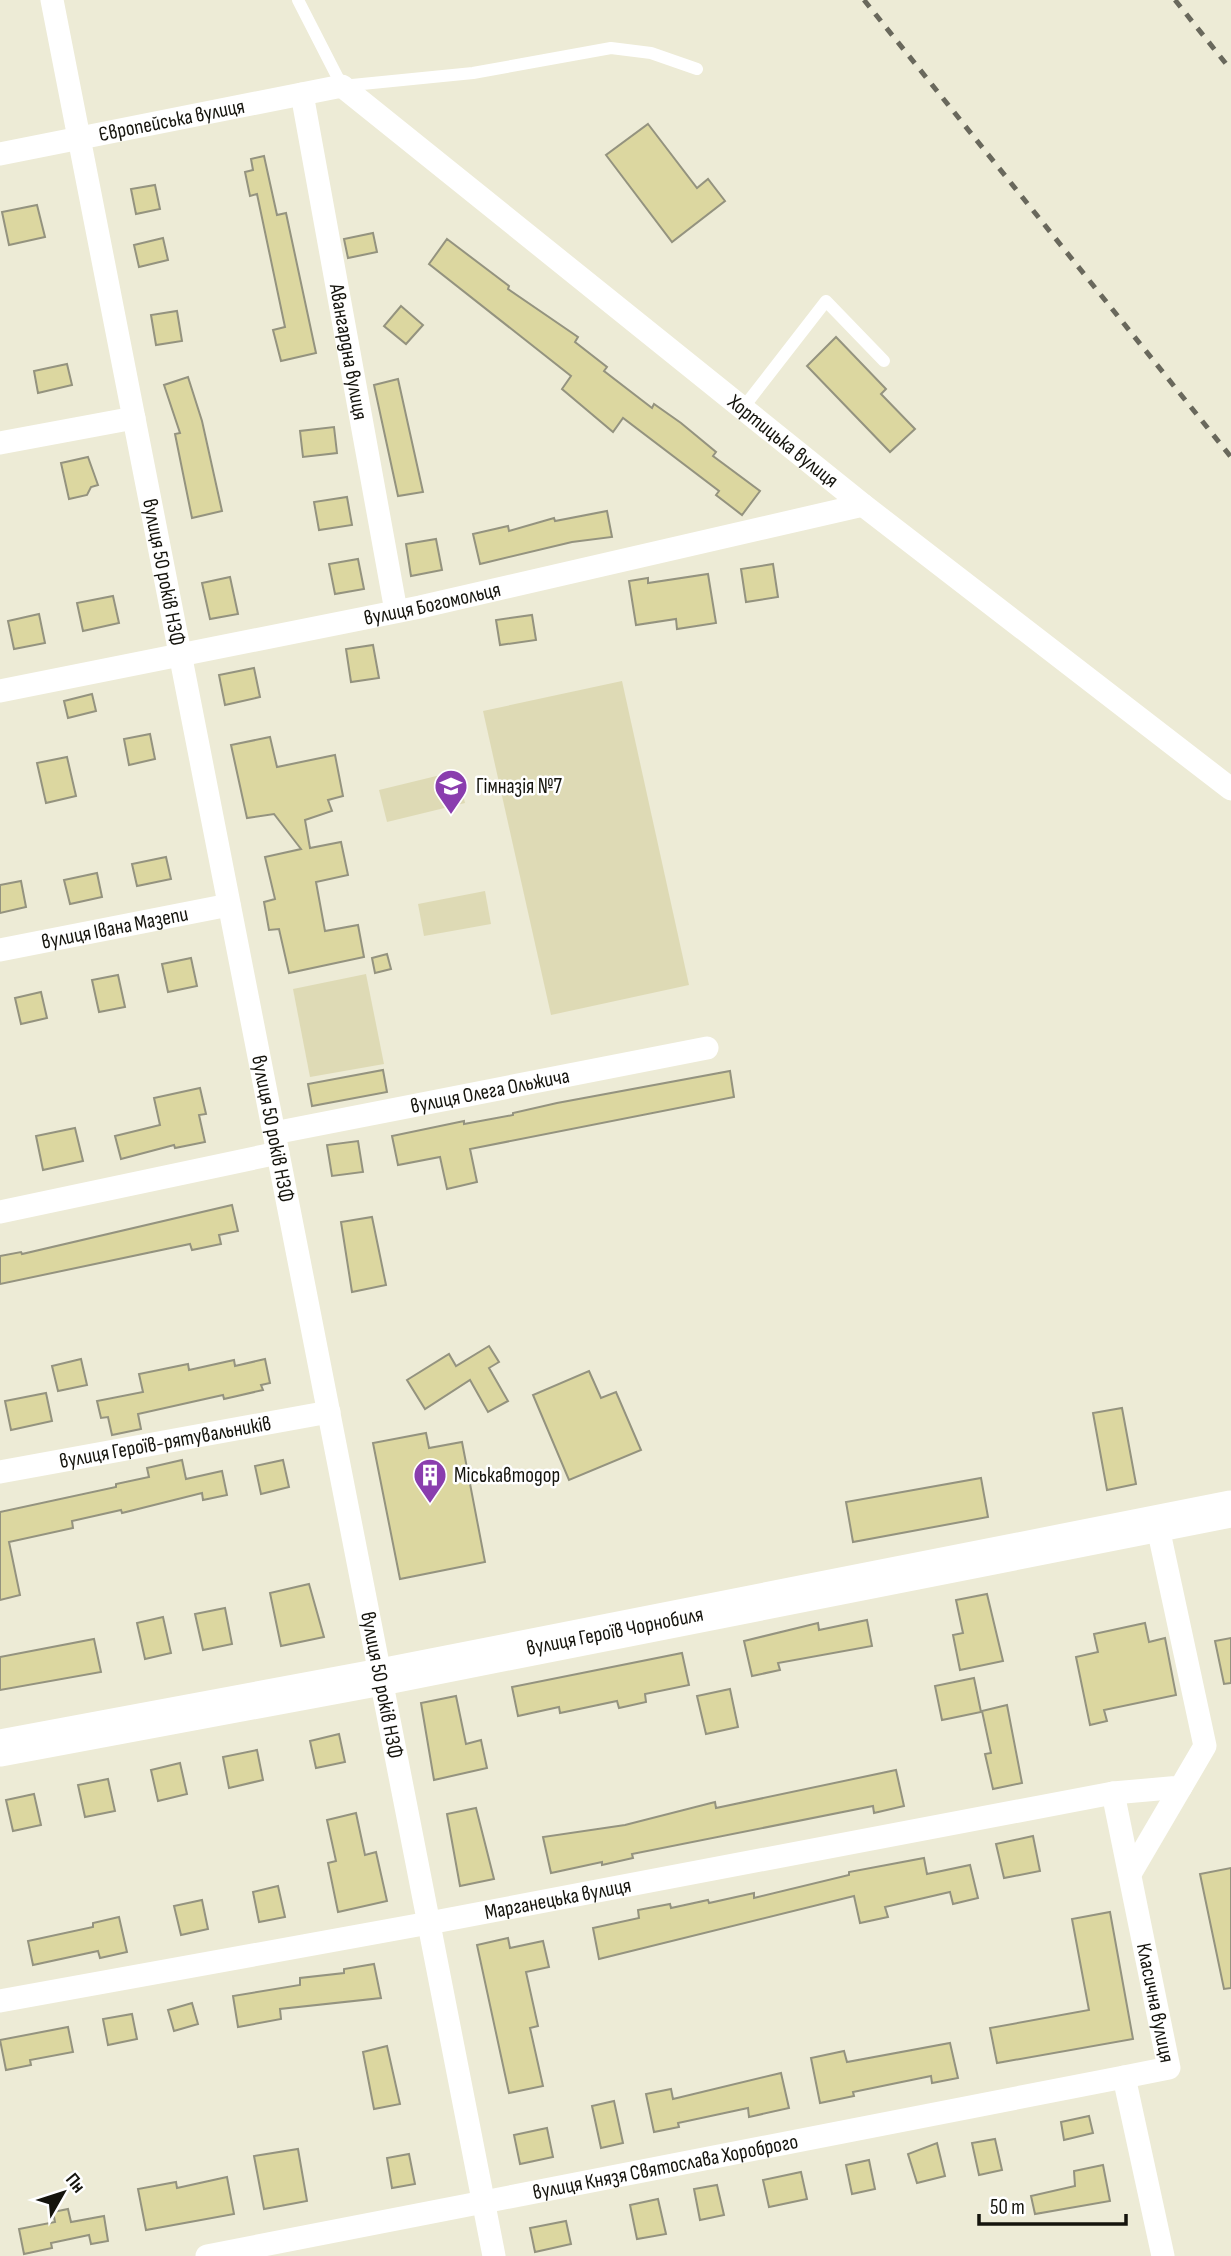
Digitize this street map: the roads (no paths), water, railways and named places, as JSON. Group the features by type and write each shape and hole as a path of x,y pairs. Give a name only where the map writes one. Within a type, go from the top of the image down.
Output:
{"main road":[{"name":"вулиця Героїв Чорнобиля","path":"0,1748 381,1677 1231,1509"}],"street":[{"name":"вулиця 50 років НЗФ","path":"52,0 494,2256"},
{"name":"Європейська вулиця","path":"0,154 342,86"},
{"name":"Хортицька вулиця","path":"342,86 863,505 1231,789"},
{"name":"Авангардна вулиця","path":"302,94 396,611"},
{"path":"0,443 134,418"},
{"name":"вулиця Богомольця","path":"0,691 396,611 863,505"},
{"name":"вулиця Івана Мазепи","path":"0,950 229,905"},
{"name":"вулиця Олега Ольжича","path":"0,1212 276,1143 707,1048"},
{"name":"вулиця Героїв-рятувальників","path":"0,1472 329,1412"},
{"path":"1130,1874 1205,1746 1157,1523"},
{"name":"Марганецька вулиця","path":"0,2001 1114,1793 1181,1787"},
{"name":"Класична вулиця","path":"1114,1793 1169,2068 1124,2077 1163,2256"},
{"name":"вулиця Князя Святослава Хороброго","path":"207,2256 1124,2077"}],"lane":[{"path":"298,0 342,86 473,74 611,48 651,53 697,69"},
{"path":"743,408 825,301 884,361"}],"railway":[{"path":"864,0 1231,457"},
{"path":"1175,0 1231,70"}],"place":[{"name":"Гімназія №7","path":"451,816"},
{"name":"Міськавтодор","path":"430,1505"}]}
